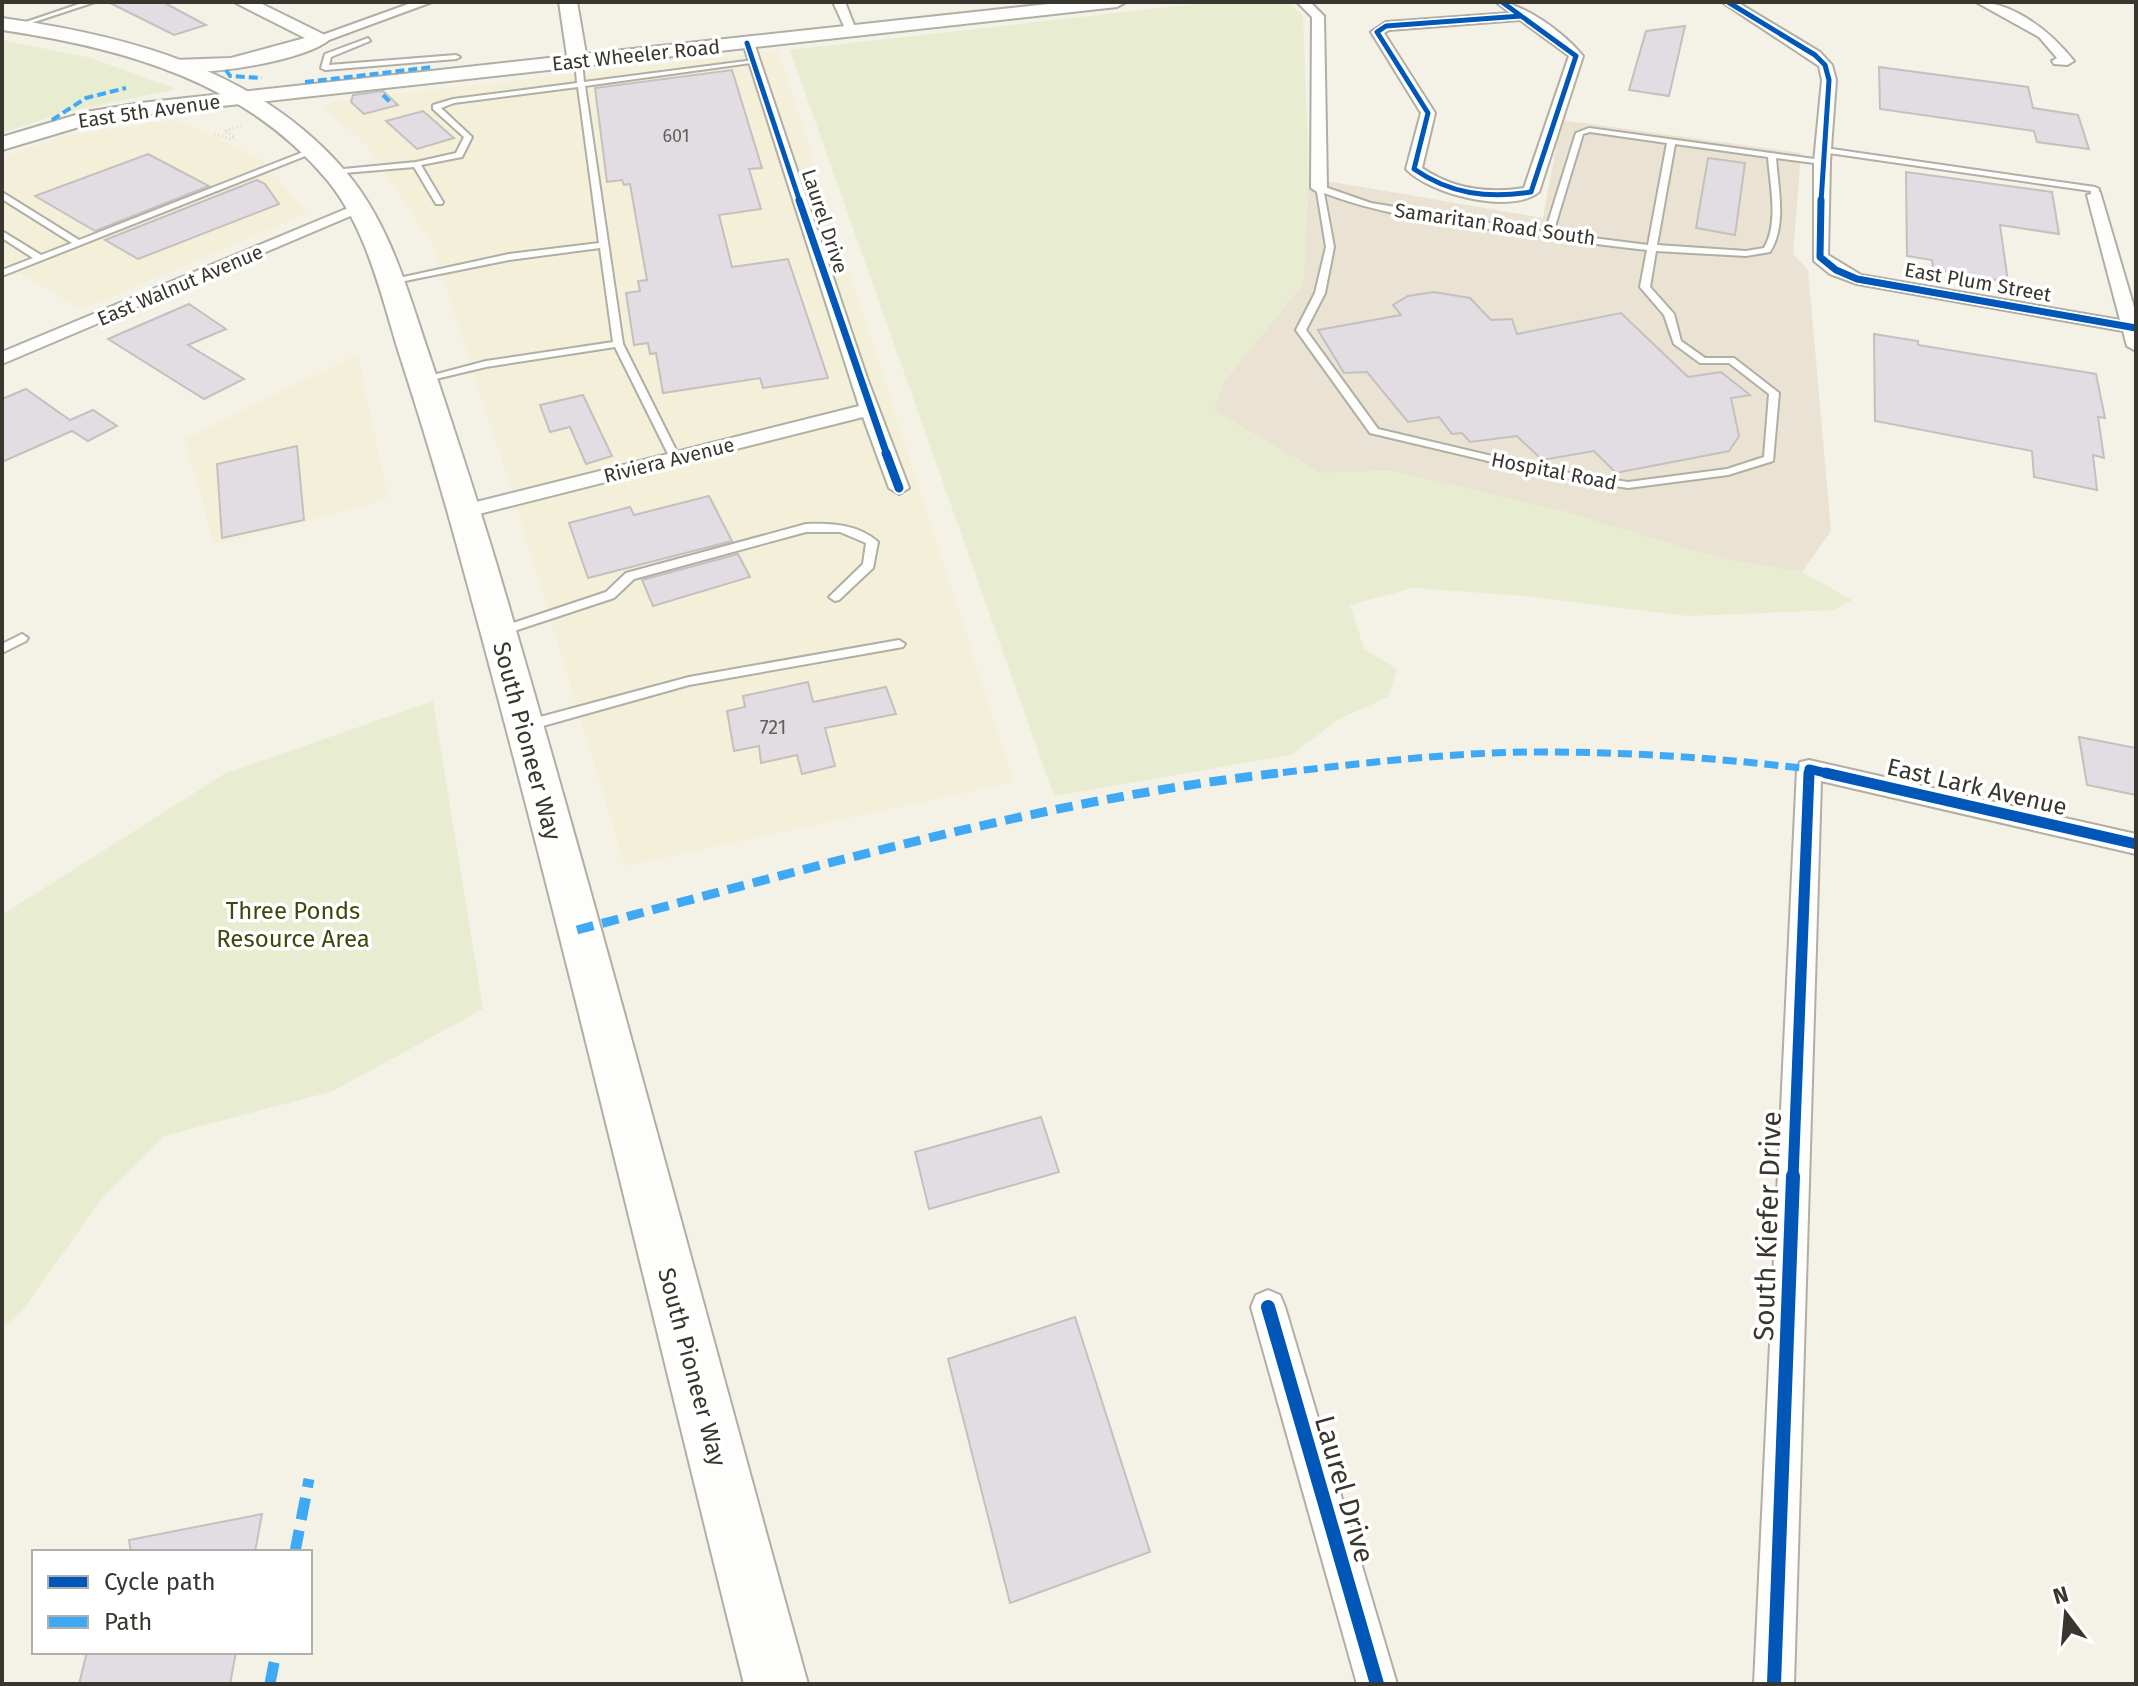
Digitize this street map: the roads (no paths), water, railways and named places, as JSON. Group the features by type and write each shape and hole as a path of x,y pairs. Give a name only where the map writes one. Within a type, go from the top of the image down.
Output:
{"main road":[{"path":"243,2 321,38"},
{"path":"568,2 578,62"},
{"name":"East Wheeler Road","path":"258,96 578,62 750,53 853,32 1117,2"},
{"name":"South Pioneer Way","path":"9,25 109,45 258,96 333,172 359,209 390,281 467,511 776,1684"},
{"path":"174,66 233,64 321,38"},
{"path":"258,96 296,47"},
{"name":"East 5th Avenue","path":"2,144 106,114 258,96"}],"street":[{"path":"321,38 426,2"},
{"path":"839,2 853,32"},
{"path":"1303,2 1318,16 1319,188"},
{"path":"1502,2 1576,56 1531,192 1507,196 1465,192 1430,182 1414,169 1428,113 1377,32 1386,26 1521,16"},
{"path":"1728,2 1815,55 1825,65 1829,80 1823,156"},
{"path":"1982,2 2044,34 2067,61 2059,61"},
{"name":"Laurel Drive","path":"750,53 899,488"},
{"name":"East Plum Street","path":"1823,156 1820,257 1836,270 1857,279 2134,328"},
{"path":"2095,195 2134,328 2136,346"},
{"name":"East Walnut Avenue","path":"2,359 359,209"},
{"name":"Riviera Avenue","path":"467,511 871,409"},
{"name":"East Lark Avenue","path":"1809,769 2136,844"},
{"name":"South Kiefer Drive","path":"1774,1684 1809,769"},
{"name":"Laurel Drive","path":"1268,1307 1377,1684"}],"lane":[{"path":"9,25 92,2"},
{"path":"368,40 328,56 325,68 456,57"},
{"path":"333,172 416,164 459,155 468,137 436,107 453,101 581,85 750,53"},
{"path":"578,62 618,344 675,458"},
{"path":"1549,232 1580,133 1599,128 1671,142 1772,155 1823,156 2095,189 2095,195"},
{"path":"1653,248 1671,142"},
{"path":"2,273 314,151"},
{"name":"Samaritan Road South","path":"1319,188 1370,206 1653,248 1749,256 1765,252 1775,239 1772,155"},
{"path":"416,164 439,202"},
{"name":"Hospital Road","path":"1319,188 1330,247 1320,293 1301,330 1374,431 1551,473 1628,485 1728,472 1769,459 1774,393 1731,360 1703,361 1677,342 1669,314 1645,287 1653,248"},
{"path":"2,195 78,243"},
{"path":"2,234 40,258"},
{"path":"390,281 509,257 604,245"},
{"path":"423,379 486,364 618,344"},
{"path":"499,632 610,595 630,576 806,528 834,526 856,530 872,542 869,565 835,597"},
{"path":"2,649 22,638"},
{"path":"524,727 689,681 899,644"}],"park label":[{"name":"Three Ponds Resource Area","path":"293,925"}]}
